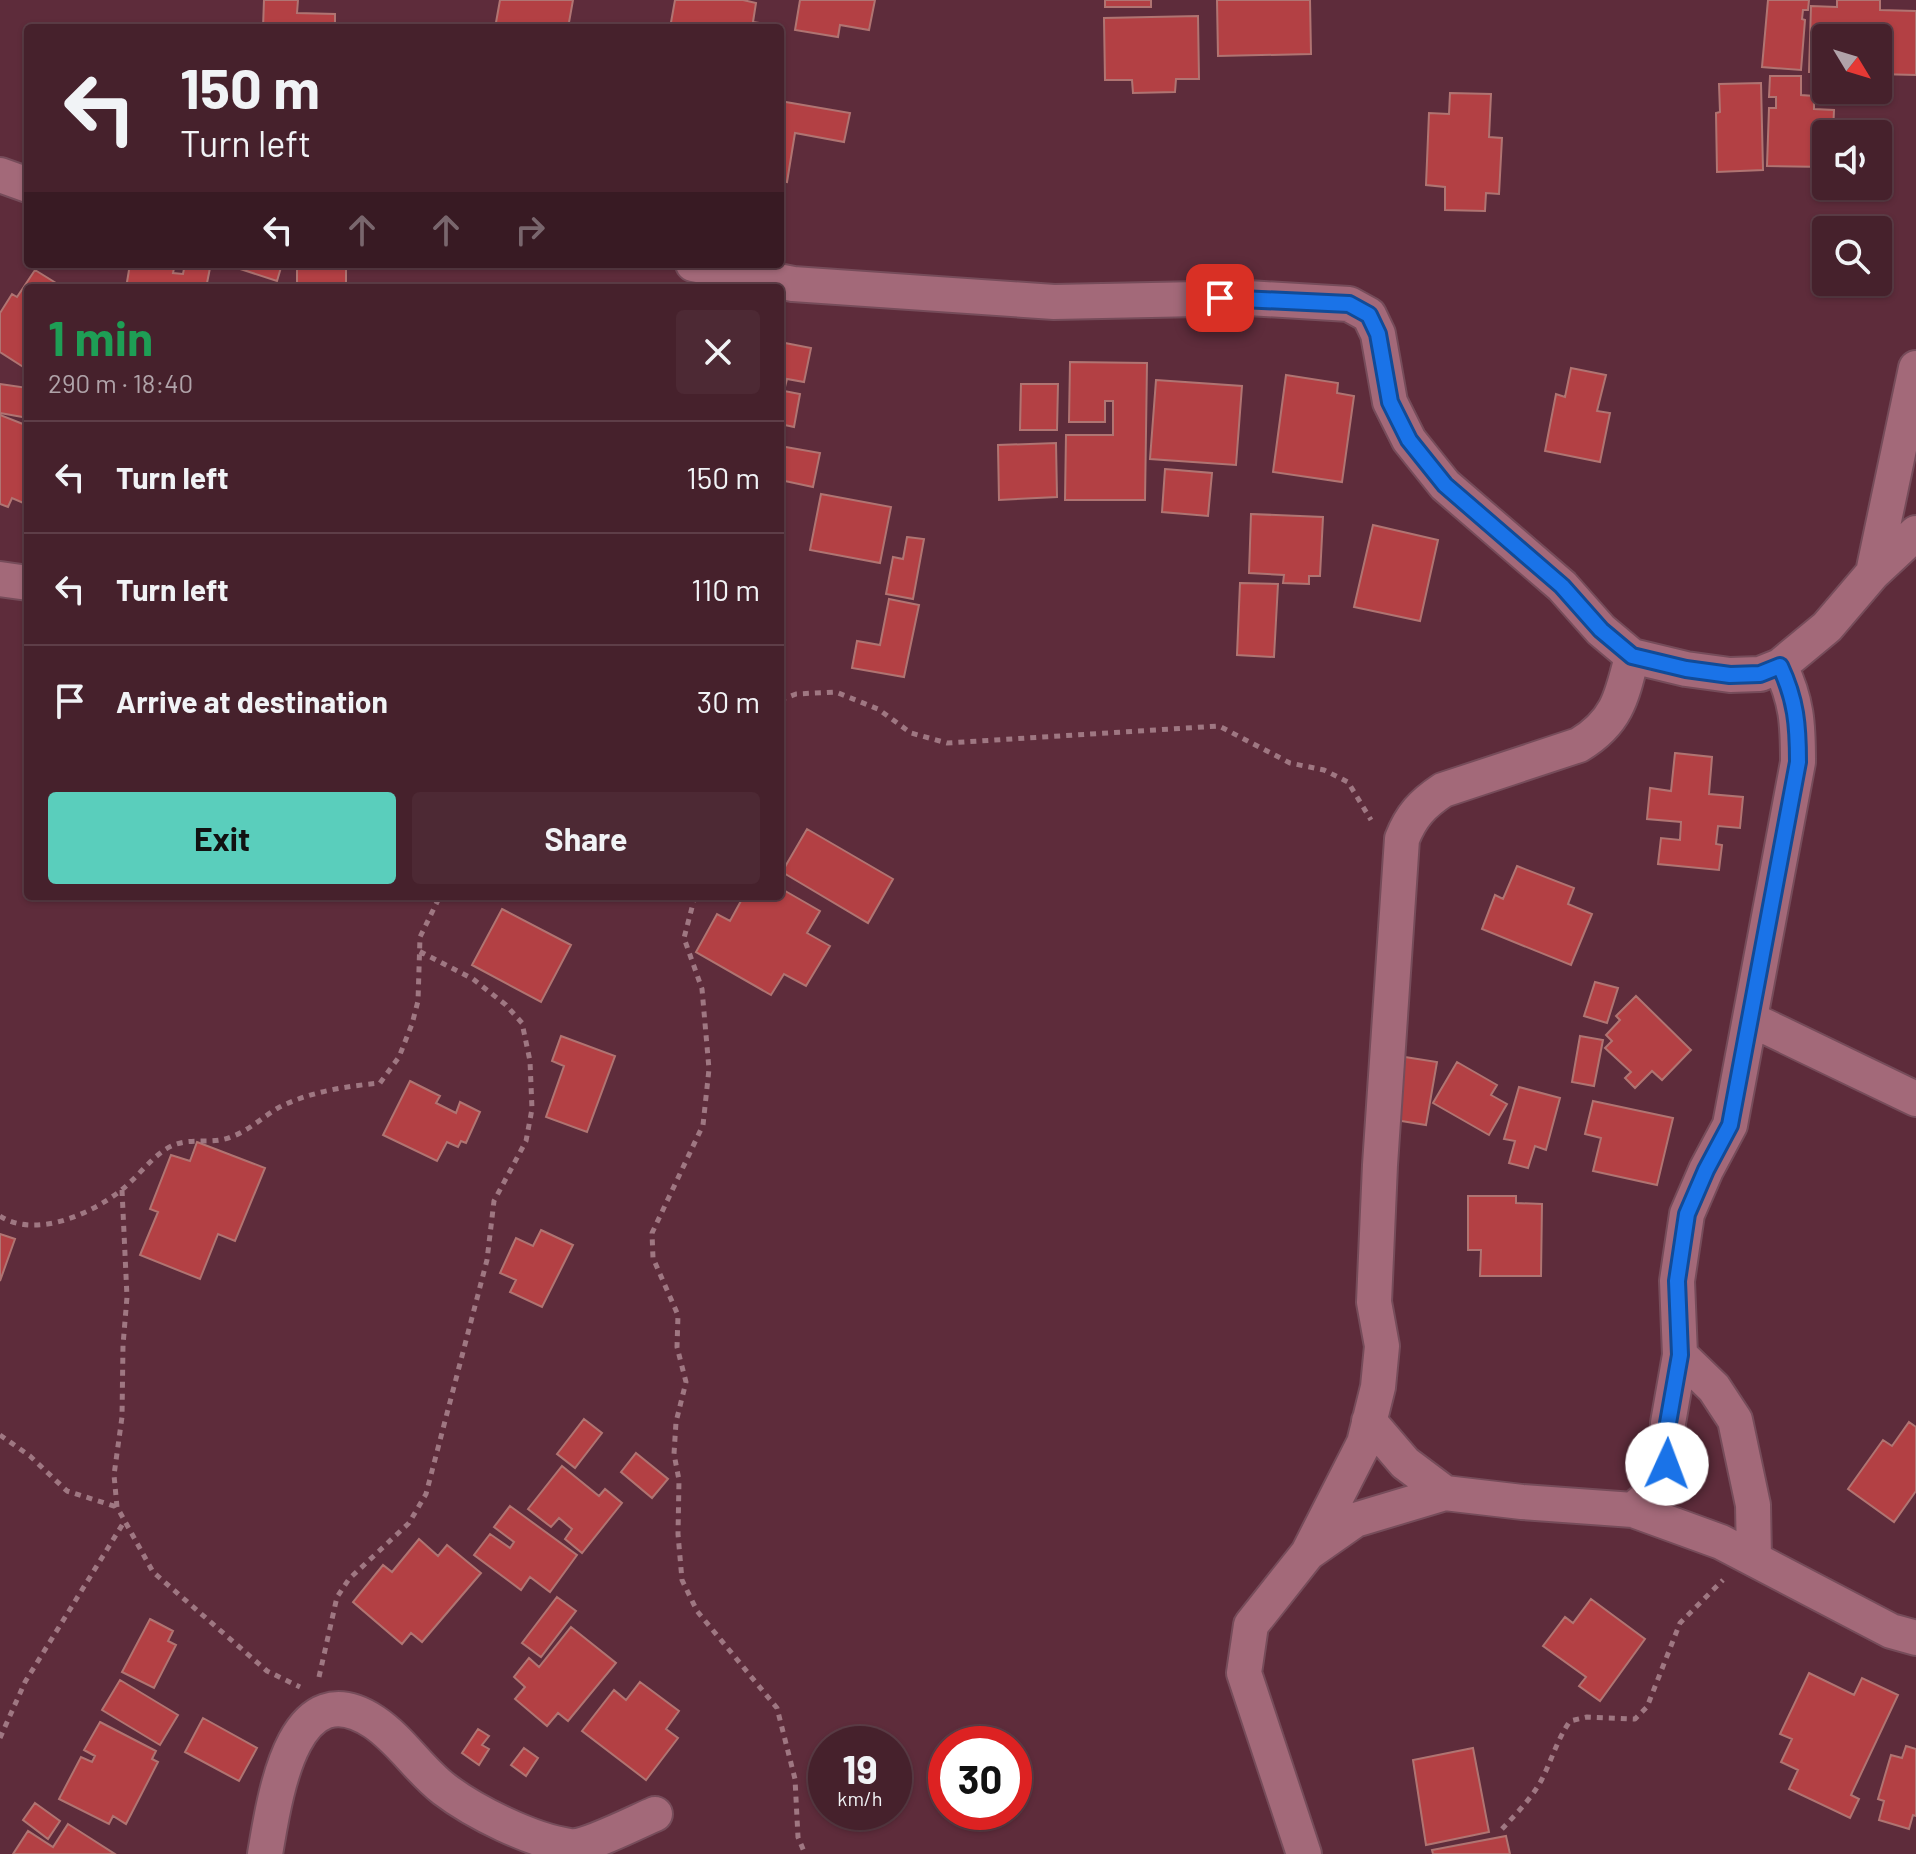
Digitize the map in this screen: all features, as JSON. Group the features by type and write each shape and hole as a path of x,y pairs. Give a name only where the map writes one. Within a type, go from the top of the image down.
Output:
{"street":[{"path":"0,175 24,184"},
{"path":"713,268 793,284 1054,302 1248,298 1349,304 1369,315 1378,334 1390,402 1409,440 1445,485 1562,586 1601,630 1632,656 1686,669 1730,675 1760,674 1780,666 1827,627 1873,573 1916,533"},
{"path":"1873,573 1916,368"},
{"path":"0,579 24,582"},
{"path":"1304,1854 1244,1673 1251,1625 1308,1553 1364,1443 1378,1387 1382,1346 1374,1302 1380,1165 1402,839 1410,819 1424,802 1443,790 1579,745 1599,733 1622,695 1632,656"},
{"path":"1633,1510 1658,1488 1667,1464 1668,1423 1680,1355 1677,1281 1687,1214 1730,1125 1798,762 1793,693 1780,666"},
{"path":"1752,1020 1916,1099"},
{"path":"1680,1355 1714,1388 1735,1420 1753,1505 1748,1555"},
{"path":"1369,1421 1405,1463 1445,1493"},
{"path":"1308,1553 1355,1520 1445,1493 1633,1510 1748,1555 1891,1631 1916,1638"},
{"path":"265,1854 275,1797 293,1743 312,1707 351,1711 374,1723 442,1788 478,1813 526,1833 573,1847 655,1814"}],"path":[{"path":"784,698 796,694 836,692 878,709 911,733 947,743 1219,726 1290,763 1324,770 1348,782 1400,869"},
{"path":"0,1216 8,1221 26,1224 76,1216 99,1206 122,1190 166,1149 188,1140 230,1138 281,1107 329,1092 380,1083 399,1057 412,1024 418,1001 420,937 438,900"},
{"path":"694,900 684,938 702,989 709,1069 703,1125 652,1233 653,1258 678,1315 677,1347 686,1382 676,1422 674,1454 679,1480 682,1580 697,1611 777,1708 795,1779 798,1837 805,1854"},
{"path":"122,1190 127,1297 122,1417 114,1475 117,1507 153,1572 312,1707 337,1597 349,1579 409,1523 426,1494 487,1260 494,1201 526,1141 532,1109 530,1061 522,1023 506,1005 473,979 419,951"},
{"path":"0,1435 30,1456 67,1491 117,1507"},
{"path":"0,1738 25,1682 124,1521"},
{"path":"1502,1829 1541,1780 1559,1737 1570,1721 1587,1717 1635,1719 1647,1707 1680,1623 1748,1555"}],"building":[{"path":"264,0 298,0 297,13 335,14 335,24 263,24"},
{"path":"500,0 573,0 569,24 496,24"},
{"path":"675,0 743,0 756,3 753,22 760,23 760,24 671,24"},
{"path":"800,0 875,0 869,30 840,25 838,37 795,30"},
{"path":"1105,0 1151,0 1151,7 1105,7"},
{"path":"1217,0 1310,0 1311,54 1218,56"},
{"path":"1768,0 1809,0 1808,10 1803,10 1801,70 1762,67"},
{"path":"1837,0 1880,0 1880,10 1916,11 1916,75 1892,74 1892,24 1812,24 1812,72 1809,72 1811,6 1837,7"},
{"path":"1198,16 1199,79 1176,79 1175,92 1133,93 1132,80 1105,80 1104,18"},
{"path":"1770,76 1801,76 1801,95 1812,96 1814,109 1834,110 1834,120 1812,120 1812,167 1767,166 1769,108 1776,108 1776,97 1769,97"},
{"path":"1761,83 1763,170 1717,172 1719,84"},
{"path":"1450,93 1491,94 1489,137 1502,138 1499,194 1486,193 1485,211 1445,210 1445,187 1426,185 1429,113 1449,114"},
{"path":"784,102 850,113 844,142 795,133 787,182 784,182"},
{"path":"129,268 174,268 173,273 183,274 184,268 210,268 207,284 127,284"},
{"path":"237,268 281,268 277,281"},
{"path":"297,268 346,268 346,283 297,284"},
{"path":"35,270 58,284 26,284"},
{"path":"24,286 24,367 0,352 0,313 12,294 17,297"},
{"path":"784,343 811,348 804,382 787,379 784,391"},
{"path":"1070,362 1147,363 1145,500 1065,500 1066,435 1113,435 1113,401 1105,401 1105,422 1069,422"},
{"path":"1571,368 1606,375 1597,411 1610,413 1600,462 1545,451 1556,394 1565,397"},
{"path":"1286,375 1338,383 1337,393 1354,396 1342,482 1273,472"},
{"path":"1156,380 1242,386 1236,465 1150,459"},
{"path":"0,384 24,387 24,417 0,413"},
{"path":"1021,384 1058,384 1057,430 1020,430"},
{"path":"784,391 800,394 794,427 784,425"},
{"path":"0,415 24,424 24,503 12,498 8,507 0,504"},
{"path":"1056,443 1057,497 999,500 998,445"},
{"path":"784,447 820,453 813,487 784,481"},
{"path":"1165,469 1212,473 1208,516 1162,512"},
{"path":"821,494 891,507 880,563 810,550"},
{"path":"1251,514 1323,517 1320,576 1309,576 1309,584 1283,583 1284,575 1249,573"},
{"path":"1373,525 1438,540 1420,621 1354,607"},
{"path":"907,537 924,539 913,599 886,594 893,557 903,559"},
{"path":"1240,583 1278,584 1274,657 1237,655"},
{"path":"889,599 919,605 904,677 852,668 857,641 880,645"},
{"path":"1675,753 1712,757 1709,794 1743,797 1740,828 1718,826 1716,844 1722,845 1719,870 1658,864 1661,838 1680,840 1681,822 1647,819 1650,788 1671,791"},
{"path":"807,829 893,879 868,923 784,873"},
{"path":"1517,866 1574,888 1568,904 1592,914 1571,965 1482,929 1495,895 1503,899"},
{"path":"784,890 820,911 807,933 830,946 806,986 784,974 771,995 696,952 717,914 730,921 741,900 784,900"},
{"path":"502,909 571,945 541,1002 472,965"},
{"path":"1595,982 1618,988 1607,1023 1584,1016"},
{"path":"1636,996 1691,1050 1662,1080 1652,1071 1635,1088 1625,1078 1631,1072 1605,1048 1612,1041 1606,1035 1620,1020 1616,1016"},
{"path":"561,1036 615,1056 587,1132 546,1117 564,1066 552,1061"},
{"path":"1580,1036 1603,1040 1594,1086 1572,1082"},
{"path":"1405,1057 1437,1062 1426,1125 1395,1120"},
{"path":"1457,1062 1497,1085 1491,1095 1507,1104 1489,1135 1433,1103"},
{"path":"410,1081 440,1096 436,1103 456,1113 460,1102 480,1112 466,1143 461,1141 458,1147 447,1142 437,1161 383,1135"},
{"path":"1519,1087 1560,1098 1546,1150 1535,1146 1528,1168 1509,1163 1515,1141 1504,1139"},
{"path":"1593,1101 1673,1118 1657,1185 1593,1171 1601,1138 1585,1134"},
{"path":"197,1142 265,1168 235,1241 218,1234 200,1279 140,1255 158,1212 150,1209 171,1155 190,1161"},
{"path":"1468,1196 1516,1196 1516,1203 1542,1204 1541,1276 1480,1276 1481,1250 1468,1250"},
{"path":"541,1230 573,1245 542,1307 510,1292 516,1280 500,1273 516,1238 533,1246"},
{"path":"0,1234 15,1239 0,1281"},
{"path":"584,1419 602,1433 575,1468 557,1454"},
{"path":"1909,1422 1916,1427 1916,1491 1894,1522 1848,1489 1883,1440 1892,1446"},
{"path":"636,1453 668,1479 652,1498 621,1472"},
{"path":"562,1466 599,1496 605,1489 622,1503 582,1553 565,1539 572,1529 559,1518 551,1527 528,1509"},
{"path":"510,1506 577,1555 550,1592 530,1577 521,1590 474,1555 490,1534 510,1548 514,1542 494,1527"},
{"path":"419,1539 438,1556 447,1545 481,1573 422,1642 411,1633 402,1644 353,1602 383,1565 392,1572"},
{"path":"557,1597 576,1611 541,1657 522,1643"},
{"path":"1591,1599 1645,1639 1600,1701 1579,1686 1586,1677 1543,1646 1565,1617 1573,1623"},
{"path":"150,1619 173,1631 168,1641 176,1645 154,1688 122,1672"},
{"path":"571,1627 616,1663 568,1721 558,1713 547,1726 515,1699 525,1687 514,1677 529,1658 539,1667"},
{"path":"1809,1673 1854,1695 1862,1678 1898,1695 1851,1795 1859,1799 1850,1818 1789,1789 1798,1770 1781,1762 1792,1739 1780,1734"},
{"path":"120,1680 178,1715 160,1745 102,1710"},
{"path":"640,1682 679,1711 666,1729 678,1738 646,1780 582,1731 614,1690 626,1700"},
{"path":"203,1718 257,1748 239,1781 185,1752"},
{"path":"100,1722 156,1751 152,1759 158,1762 126,1824 113,1816 109,1824 59,1799 81,1757 92,1762 95,1756 84,1750"},
{"path":"478,1729 489,1736 482,1745 489,1749 479,1765 462,1753"},
{"path":"1906,1746 1916,1749 1916,1816 1913,1815 1909,1829 1879,1820 1884,1801 1878,1799 1891,1755 1902,1758"},
{"path":"524,1748 538,1758 526,1776 511,1765"},
{"path":"1473,1748 1489,1832 1426,1845 1413,1760"},
{"path":"35,1803 60,1821 48,1839 23,1820"},
{"path":"68,1824 115,1854 13,1854 28,1831 53,1847"},
{"path":"1506,1836 1510,1854 1433,1854 1432,1850"}],"route":[{"path":"1220,298 1349,304 1369,315 1378,334 1390,402 1409,440 1445,485 1562,586 1601,630 1632,656 1686,669 1730,675 1760,674 1780,666 1793,693 1798,762 1730,1125 1687,1214 1677,1281 1680,1355 1668,1423 1667,1464"}]}
